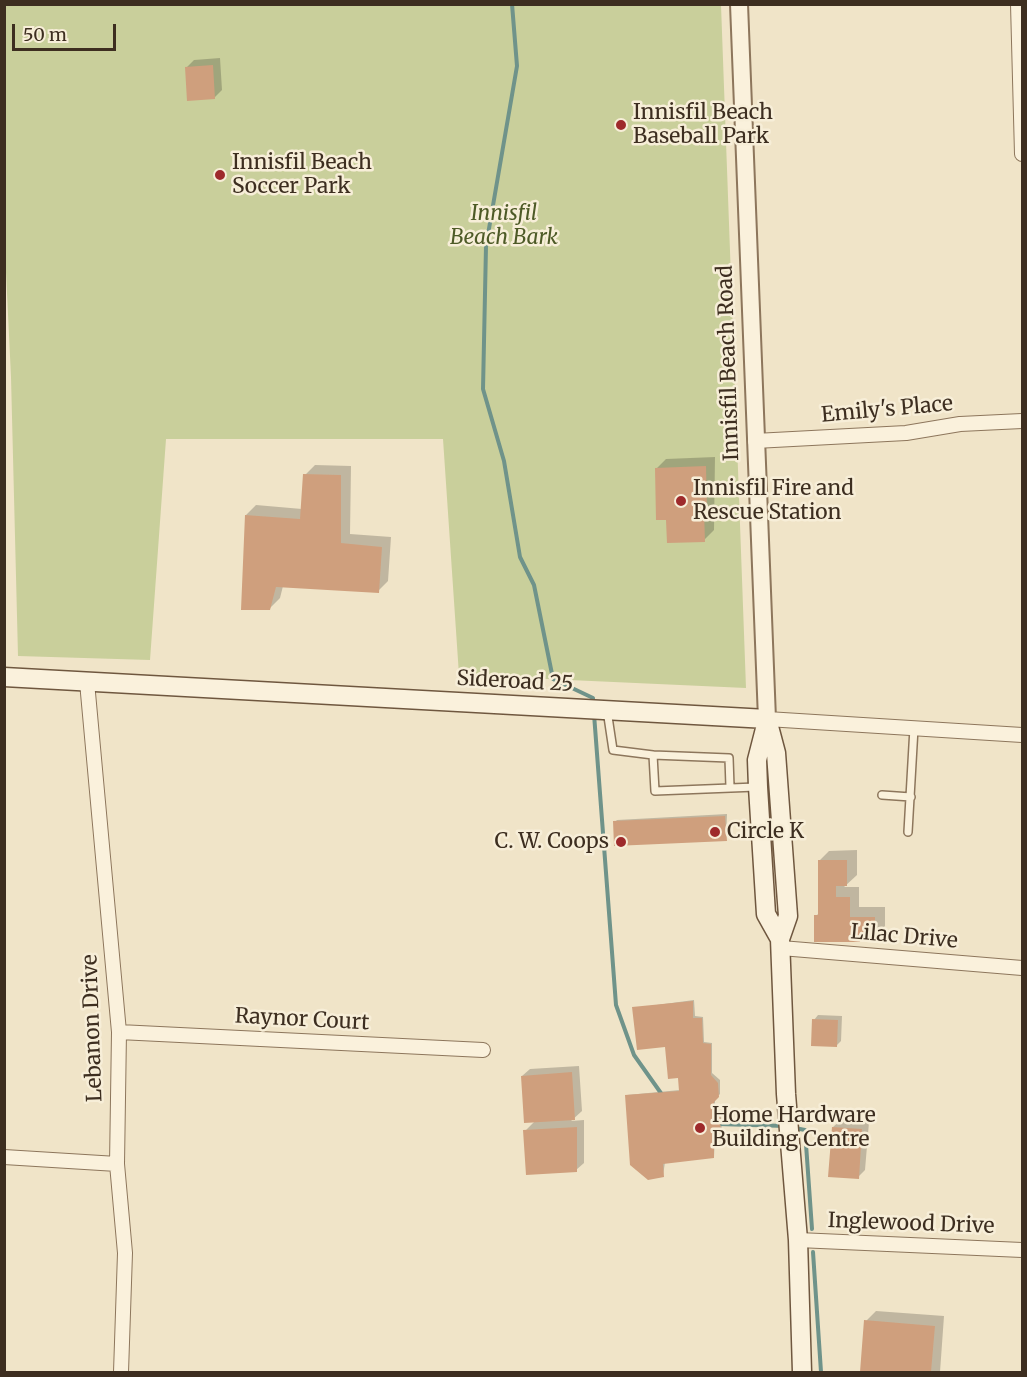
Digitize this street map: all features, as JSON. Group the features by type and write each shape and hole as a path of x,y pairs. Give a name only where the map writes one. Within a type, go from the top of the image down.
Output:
{"main road":[{"name":"Sideroad 25","path":"4,677 767,719"},
{"name":"Innisfil Beach Road","path":"767,719 757,760 758,787 766,914 781,944"},
{"name":"Innisfil Beach Road","path":"767,719 776,753 788,916 781,944 786,1094 798,1240 802,1372"}],"street":[{"name":"Innisfil Beach Road","path":"739,4 767,719"},
{"path":"1018,4 1023,154"},
{"name":"Emily's Place","path":"755,441 906,433 960,424 1023,421"},
{"name":"Lebanon Drive","path":"87,682 118,1032 117,1164 125,1253 121,1372"},
{"name":"Sideroad 25","path":"767,719 1023,735"},
{"name":"Lilac Drive","path":"781,944 1023,968"},
{"name":"Raynor Court","path":"118,1032 483,1050"},
{"path":"4,1157 117,1164"},
{"name":"Inglewood Drive","path":"798,1240 1023,1250"}],"lane":[{"path":"607,710 614,750 653,755 729,758 730,788"},
{"path":"909,832 914,728"},
{"path":"653,755 655,791 758,787"},
{"path":"882,795 910,797"}],"green space":[{"name":"Innisfil Beach Bark","path":"4,5 721,5 746,688 459,675 443,439 166,439 150,660 18,656 11,377 4,230"}],"building":[{"path":"213,65 215,99 187,101 185,67"},
{"name":"Innisfil Fire and Rescue Station","path":"706,466 705,542 667,543 666,520 656,520 655,468"},
{"path":"303,474 341,475 341,543 382,547 379,593 276,587 270,610 241,610 245,515 300,519"},
{"path":"725,816 727,841 614,846 613,821"},
{"path":"818,860 847,860 847,886 836,886 836,897 850,897 850,917 875,917 875,937 860,937 860,942 814,942 814,915 818,915"},
{"path":"693,1001 693,1018 702,1018 703,1043 711,1044 711,1075 718,1083 719,1097 714,1102 714,1114 720,1114 721,1137 714,1137 714,1158 663,1164 664,1177 648,1180 630,1165 625,1095 679,1091 678,1078 668,1079 665,1047 637,1050 632,1007"},
{"path":"812,1019 838,1020 837,1047 811,1046"},
{"path":"572,1072 575,1120 524,1123 521,1076"},
{"path":"577,1127 577,1172 526,1175 523,1130"},
{"path":"832,1127 862,1129 859,1179 828,1177"},
{"path":"864,1320 935,1326 931,1372 860,1372"}],"waterway":[{"path":"512,4 517,66 486,246 483,389 504,461 520,557 534,585 553,679 593,698 593,704"},
{"path":"594,714 616,1005 634,1055 663,1096"},
{"path":"718,1124 785,1126"},
{"path":"795,1128 805,1130 812,1229"},
{"path":"813,1252 821,1372"}],"place":[{"name":"Innisfil Beach Baseball Park","path":"621,125"},
{"name":"Innisfil Beach Soccer Park","path":"220,175"},
{"name":"Innisfil Fire and Rescue Station","path":"681,501"},
{"name":"Circle K","path":"715,832"},
{"name":"C. W. Coops","path":"621,842"},
{"name":"Home Hardware Building Centre","path":"700,1128"}]}
